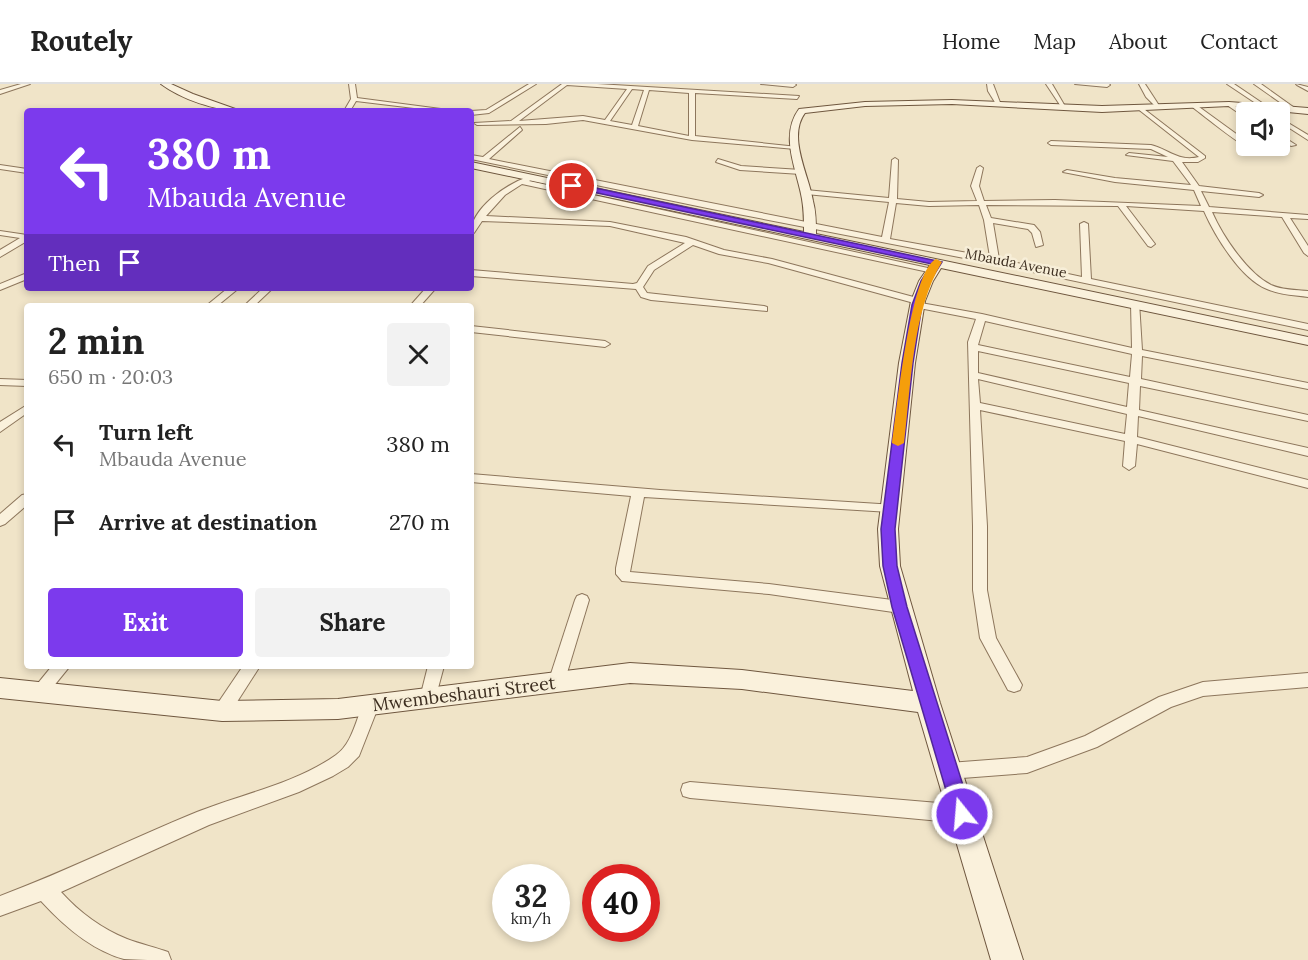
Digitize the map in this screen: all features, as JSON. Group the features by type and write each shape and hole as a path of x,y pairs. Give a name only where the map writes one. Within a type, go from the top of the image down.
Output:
{"street":[{"path":"0,92 27,84"},
{"path":"165,84 190,96 228,108"},
{"path":"349,108 354,99 352,84"},
{"path":"474,113 488,112 533,84"},
{"path":"514,121 567,84 798,97"},
{"path":"764,84 793,84 802,111"},
{"path":"990,84 990,89 999,104"},
{"path":"1049,84 1064,107"},
{"path":"1078,84 1107,85"},
{"path":"1142,84 1148,96 1158,106"},
{"path":"1230,84 1255,102"},
{"path":"1257,84 1293,109 1308,111"},
{"path":"1299,84 1308,89"},
{"path":"607,121 630,88"},
{"path":"635,126 646,89"},
{"path":"692,92 692,138"},
{"path":"354,99 428,108"},
{"path":"810,230 806,192 795,147 793,125 795,118 802,111 884,103 1140,108 1236,105"},
{"path":"1229,104 1236,109"},
{"path":"1193,105 1236,136"},
{"path":"1140,108 1203,157 1198,160 1175,159"},
{"path":"477,123 546,122 583,118 692,138 795,147"},
{"path":"1290,126 1308,138"},
{"path":"484,160 520,129"},
{"path":"1052,146 1165,150 1197,187 1222,238 1263,284 1273,289 1308,294"},
{"path":"474,158 810,230 885,239 1308,327"},
{"path":"885,239 893,200 895,160"},
{"path":"718,161 740,168 801,172"},
{"path":"2,167 20,162"},
{"name":"Mbauda Avenue","path":"474,166 527,180 810,230 935,266 1136,304 1308,341"},
{"path":"2,167 24,171"},
{"path":"980,168 975,186 988,220 995,261"},
{"path":"1068,172 1122,182 1197,187 1260,195"},
{"path":"475,215 489,208 527,180 692,233 722,252 769,261 918,303 1137,352 1308,386"},
{"path":"806,192 929,204 1055,202 1120,204 1308,217"},
{"path":"1120,204 1151,244"},
{"path":"475,215 610,224 692,233 935,266 918,303 907,363 888,529 890,566 928,703 1007,960"},
{"path":"1285,216 1308,253"},
{"path":"988,220 1031,227 1036,232 1039,245"},
{"path":"1084,224 1087,281"},
{"path":"0,233 24,237"},
{"path":"638,286 651,268 692,233"},
{"path":"0,254 24,240"},
{"path":"474,273 552,282 638,286"},
{"path":"0,287 24,277"},
{"path":"638,286 644,295 651,297 764,309"},
{"path":"215,303 230,291"},
{"path":"252,303 265,291"},
{"path":"418,303 428,291"},
{"path":"1129,466 1137,352 1136,304"},
{"path":"982,317 973,347 980,526 980,590 988,638 1014,685"},
{"path":"474,329 605,344"},
{"path":"973,347 1308,418"},
{"path":"973,375 1308,452"},
{"path":"0,382 24,383"},
{"path":"974,405 1131,439 1308,484"},
{"path":"0,428 24,410"},
{"path":"474,478 638,493 890,508"},
{"path":"638,493 623,568 623,574 627,577 769,589 900,607"},
{"path":"0,521 24,501"},
{"path":"556,683 582,600"},
{"path":"38,693 59,669"},
{"path":"222,711 250,669"},
{"path":"428,698 435,669"},
{"name":"Mwembeshauri Street","path":"0,688 222,711 338,709 630,674 662,674 728,678 928,703"},
{"path":"949,771 1026,765 1091,742 1164,702 1203,689 1308,680"},
{"path":"0,906 45,890 202,819 313,777 344,760 357,740 371,705"},
{"path":"690,790 962,814"},
{"path":"45,890 65,914 104,941 132,953 160,960"}],"slow traffic":[{"path":"898,443 907,363 917,305 926,281 938,262 936,262"}],"route":[{"path":"572,186 938,262 926,281 917,305 907,363 888,529 890,566 900,607 962,814"}]}
